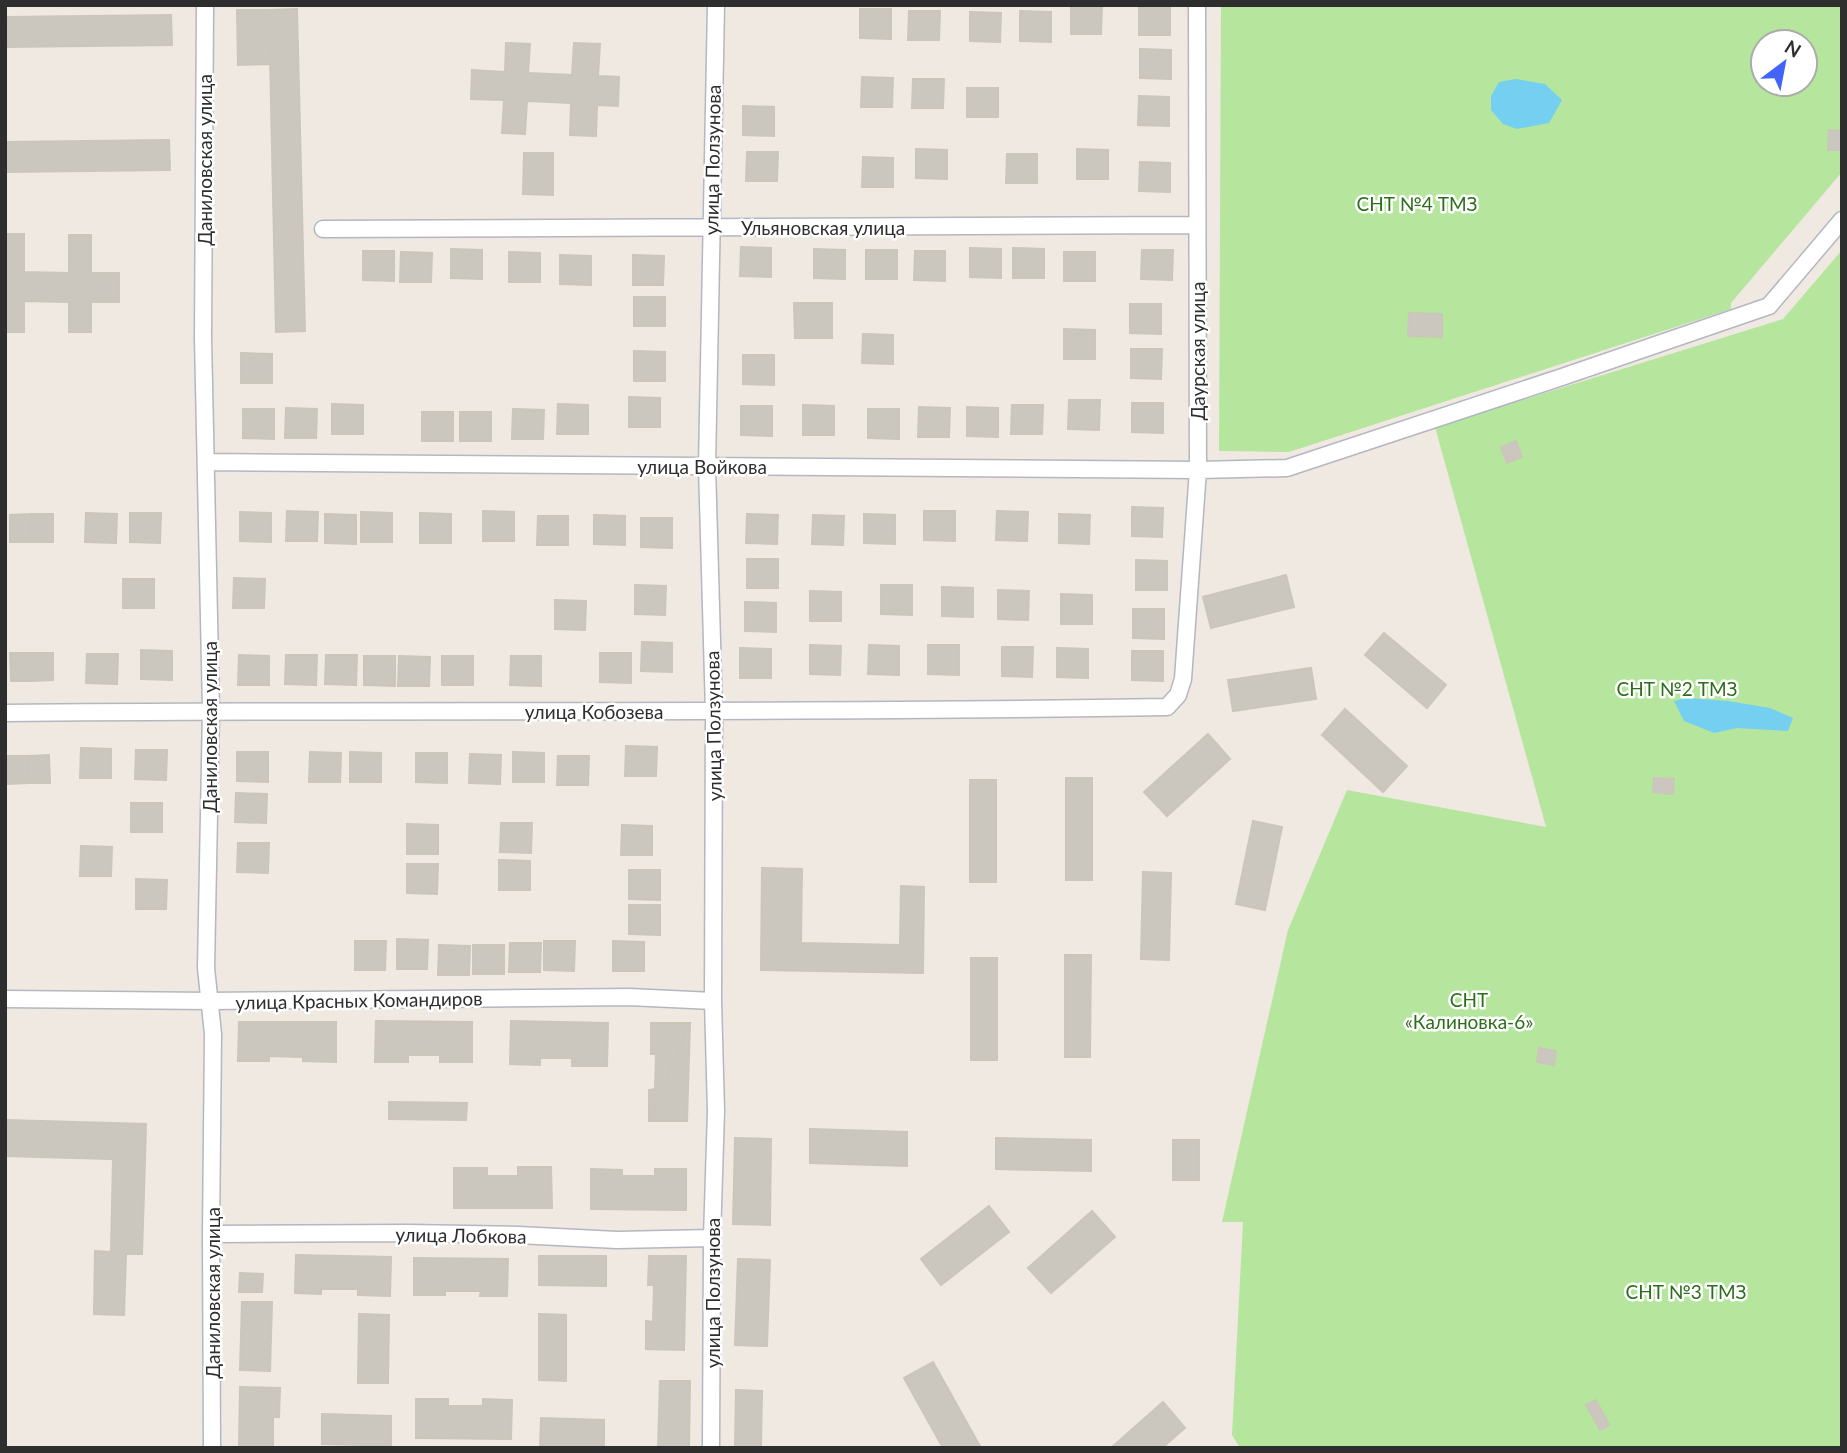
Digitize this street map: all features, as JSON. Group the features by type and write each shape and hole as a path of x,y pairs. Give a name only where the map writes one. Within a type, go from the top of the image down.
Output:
{"street":[{"name":"Даниловская улица","path":"205,5 203,338 211,711 206,968 213,1034 212,1448"},
{"name":"улица Ползунова","path":"711,1448 712,1238 716,1111 713,1001 714,712 707,466 716,5"},
{"name":"Даурская улица","path":"1178,695 1183,680 1198,470 1197,5"},
{"name":"улица Войкова","path":"206,461 1198,470 1287,468 1769,306 1842,220"},
{"name":"Ульяновская улица","path":"323,229 1197,225"},
{"name":"улица Кобозева","path":"5,713 946,711 1167,707 1178,695"},
{"name":"улица Красных Командиров","path":"5,999 210,1001 629,997 713,1001"},
{"name":"улица Лобкова","path":"211,1234 408,1233 617,1240 712,1238"}],"green space":[{"name":"СНТ №4 ТМЗ","path":"1221,5 1842,5 1842,172 1731,303 1731,309 1289,452 1219,451"},
{"path":"1842,250 1842,1448 1240,1448 1232,1435 1243,1222 1222,1222 1288,930 1347,790 1546,827 1435,427 1783,319"}],"water":[{"path":"1516,79 1545,84 1562,100 1549,123 1517,129 1503,124 1491,110 1491,96 1499,82"},
{"path":"1686,698 1770,708 1793,718 1788,731 1737,728 1714,733 1684,721 1674,701"}],"building":[{"path":"1071,5 1102,5 1101,34 1071,34"},
{"path":"1139,5 1170,6 1170,35 1139,35"},
{"path":"297,9 305,331 276,332 269,10"},
{"path":"860,9 891,9 891,39 860,38"},
{"path":"237,10 269,10 270,64 238,65"},
{"path":"909,11 940,11 939,40 908,40"},
{"path":"1020,11 1051,12 1051,42 1020,41"},
{"path":"970,12 1001,13 1000,42 970,41"},
{"path":"171,15 172,45 5,47 5,17"},
{"path":"506,43 530,44 528,73 572,75 574,43 600,44 598,76 619,77 618,106 597,105 596,136 570,135 571,103 527,101 525,134 502,133 504,100 471,99 472,70 505,72"},
{"path":"1140,49 1171,50 1171,79 1140,78"},
{"path":"862,77 893,78 892,107 861,107"},
{"path":"913,79 944,79 943,108 912,108"},
{"path":"967,88 998,88 998,117 967,117"},
{"path":"1139,96 1169,97 1169,126 1138,125"},
{"path":"743,106 774,107 774,136 743,135"},
{"path":"1829,130 1842,131 1842,150 1828,150"},
{"path":"169,140 170,170 5,172 5,142"},
{"path":"916,149 947,150 947,179 916,178"},
{"path":"1077,149 1108,150 1108,179 1077,179"},
{"path":"747,152 778,152 777,181 746,181"},
{"path":"524,153 553,153 553,195 523,194"},
{"path":"1007,154 1037,154 1037,183 1006,183"},
{"path":"863,157 893,158 893,187 862,187"},
{"path":"1140,162 1170,163 1170,192 1139,191"},
{"path":"5,234 24,234 24,272 69,273 69,235 91,235 91,273 119,273 119,302 91,302 91,332 69,332 69,302 24,301 24,332 5,332"},
{"path":"741,247 771,248 771,277 740,276"},
{"path":"970,248 1001,249 1001,278 970,277"},
{"path":"1013,248 1044,249 1044,278 1013,278"},
{"path":"451,249 482,250 482,279 451,278"},
{"path":"814,249 845,250 845,279 814,278"},
{"path":"866,250 897,250 897,279 866,279"},
{"path":"1142,250 1173,250 1172,280 1141,279"},
{"path":"363,251 394,251 394,281 363,280"},
{"path":"915,251 945,251 945,281 914,280"},
{"path":"401,252 432,253 431,282 400,282"},
{"path":"509,252 540,253 540,282 509,282"},
{"path":"1064,252 1095,252 1095,281 1064,281"},
{"path":"560,255 591,256 591,285 560,284"},
{"path":"633,255 664,256 663,285 633,285"},
{"path":"634,297 665,297 665,326 634,326"},
{"path":"794,303 832,303 832,338 795,338"},
{"path":"1130,304 1161,304 1161,334 1130,333"},
{"path":"1409,313 1442,314 1442,337 1408,336"},
{"path":"1064,329 1095,330 1095,359 1064,359"},
{"path":"863,334 893,335 893,364 862,363"},
{"path":"1131,349 1162,349 1161,379 1131,378"},
{"path":"634,351 665,352 665,381 634,381"},
{"path":"241,353 272,354 272,383 241,383"},
{"path":"743,355 774,355 774,385 743,384"},
{"path":"629,397 660,398 660,427 629,427"},
{"path":"1069,400 1100,400 1099,430 1068,429"},
{"path":"1132,403 1163,403 1163,433 1132,432"},
{"path":"332,404 363,405 363,434 332,434"},
{"path":"558,404 588,405 588,434 557,434"},
{"path":"803,405 834,406 834,435 803,435"},
{"path":"1012,405 1043,405 1042,434 1011,434"},
{"path":"741,406 772,406 772,436 741,435"},
{"path":"919,407 950,408 949,437 918,437"},
{"path":"967,407 998,408 998,437 967,436"},
{"path":"286,408 317,409 316,438 285,438"},
{"path":"243,409 274,409 274,439 243,438"},
{"path":"513,409 544,410 543,439 512,439"},
{"path":"868,409 899,409 899,439 868,438"},
{"path":"422,412 453,412 453,441 422,441"},
{"path":"460,412 491,412 491,441 460,441"},
{"path":"1516,441 1522,457 1507,463 1501,447"},
{"path":"1132,507 1163,508 1162,537 1132,536"},
{"path":"287,511 318,512 317,541 286,541"},
{"path":"483,511 514,512 514,541 483,541"},
{"path":"924,511 955,511 955,541 924,540"},
{"path":"997,511 1028,512 1027,541 996,540"},
{"path":"240,512 271,513 271,542 240,541"},
{"path":"361,512 392,513 392,542 361,542"},
{"path":"86,513 117,514 116,543 85,542"},
{"path":"130,513 161,513 160,543 130,542"},
{"path":"420,513 451,514 451,543 420,543"},
{"path":"31,514 53,514 53,542 32,542"},
{"path":"31,514 32,542 10,542 10,515"},
{"path":"325,514 356,515 356,544 325,543"},
{"path":"747,514 778,515 777,544 746,543"},
{"path":"864,514 895,515 895,544 864,543"},
{"path":"1059,514 1090,515 1089,544 1059,543"},
{"path":"594,515 625,516 625,545 594,544"},
{"path":"813,515 844,516 843,545 812,544"},
{"path":"538,516 568,516 568,545 537,545"},
{"path":"641,518 672,518 672,548 641,547"},
{"path":"747,559 778,559 778,588 747,588"},
{"path":"1136,560 1167,561 1167,590 1136,590"},
{"path":"1286,575 1294,607 1211,628 1203,597"},
{"path":"234,578 265,579 264,608 233,608"},
{"path":"123,579 154,579 154,608 123,608"},
{"path":"635,585 666,586 665,615 635,614"},
{"path":"881,585 912,585 912,615 881,614"},
{"path":"942,587 973,588 973,617 942,616"},
{"path":"998,590 1029,591 1028,620 998,619"},
{"path":"810,591 841,592 841,621 810,621"},
{"path":"1061,594 1092,595 1092,624 1061,624"},
{"path":"555,600 586,601 585,630 555,629"},
{"path":"745,602 776,603 776,632 745,631"},
{"path":"1133,609 1164,609 1164,639 1133,638"},
{"path":"1384,633 1446,685 1427,708 1365,655"},
{"path":"642,642 672,643 672,672 641,671"},
{"path":"810,645 841,646 840,675 810,674"},
{"path":"869,645 899,646 899,675 868,674"},
{"path":"928,645 959,645 959,675 928,674"},
{"path":"1002,647 1033,647 1032,677 1002,676"},
{"path":"740,648 771,649 771,678 740,678"},
{"path":"1057,648 1088,649 1088,678 1057,677"},
{"path":"141,650 172,651 172,680 141,679"},
{"path":"1132,651 1163,651 1163,681 1132,680"},
{"path":"10,653 32,653 32,681 11,681"},
{"path":"32,653 53,653 53,680 32,681"},
{"path":"600,653 631,653 631,683 600,682"},
{"path":"87,654 118,654 117,684 86,683"},
{"path":"239,655 269,656 269,685 238,685"},
{"path":"286,655 317,655 316,685 285,684"},
{"path":"326,655 357,655 356,685 325,684"},
{"path":"364,656 395,656 395,686 364,685"},
{"path":"399,656 430,657 429,686 398,686"},
{"path":"442,656 473,656 473,685 442,685"},
{"path":"511,656 541,656 541,686 510,685"},
{"path":"1311,668 1316,699 1233,711 1228,680"},
{"path":"1345,709 1407,766 1383,792 1322,735"},
{"path":"1208,734 1230,759 1167,816 1144,792"},
{"path":"626,746 657,747 656,776 625,776"},
{"path":"81,748 111,749 111,778 80,778"},
{"path":"136,750 167,750 166,780 135,779"},
{"path":"237,752 268,752 268,782 237,781"},
{"path":"310,752 341,753 340,782 309,782"},
{"path":"350,752 381,753 381,782 350,782"},
{"path":"513,752 544,753 544,782 513,782"},
{"path":"416,753 447,753 447,783 416,782"},
{"path":"470,754 501,755 500,784 469,783"},
{"path":"49,755 50,783 28,783 28,756"},
{"path":"7,756 28,756 28,783 7,784"},
{"path":"558,756 589,756 588,785 557,785"},
{"path":"1066,778 1092,778 1092,880 1066,880"},
{"path":"1654,778 1674,779 1673,794 1653,792"},
{"path":"970,780 996,780 996,882 970,882"},
{"path":"236,793 267,794 266,823 235,822"},
{"path":"131,803 162,803 162,832 131,832"},
{"path":"1253,821 1282,827 1265,910 1236,904"},
{"path":"501,823 532,823 531,853 500,852"},
{"path":"407,824 438,825 438,854 407,854"},
{"path":"622,825 652,826 652,855 621,855"},
{"path":"238,843 269,843 268,873 237,872"},
{"path":"81,846 112,847 111,876 80,876"},
{"path":"499,860 530,861 530,890 499,890"},
{"path":"407,864 438,864 437,894 407,893"},
{"path":"762,868 802,869 801,943 900,945 901,886 924,887 923,973 761,970"},
{"path":"629,870 660,870 660,900 629,899"},
{"path":"1143,872 1171,873 1169,960 1141,959"},
{"path":"136,879 167,880 166,909 136,909"},
{"path":"629,905 660,905 660,935 629,934"},
{"path":"397,939 428,940 427,969 397,969"},
{"path":"355,941 386,941 385,970 355,970"},
{"path":"544,941 575,941 574,971 544,970"},
{"path":"613,941 644,942 644,971 613,971"},
{"path":"510,943 541,943 540,972 509,972"},
{"path":"439,945 470,946 469,975 438,975"},
{"path":"473,945 504,945 504,974 473,974"},
{"path":"1065,955 1091,955 1090,1057 1065,1057"},
{"path":"971,958 997,958 997,1060 971,1060"},
{"path":"376,1021 472,1022 472,1062 440,1062 440,1055 408,1055 408,1062 375,1062"},
{"path":"511,1021 608,1023 607,1066 572,1066 572,1058 540,1058 540,1065 510,1064"},
{"path":"239,1022 336,1022 336,1062 269,1056 269,1061 238,1061"},
{"path":"651,1023 690,1023 649,1121 649,1090 655,1089 656,1054 651,1054"},
{"path":"690,1023 687,1121 649,1121"},
{"path":"1539,1048 1556,1051 1554,1065 1537,1062"},
{"path":"389,1102 467,1103 466,1120 389,1119"},
{"path":"5,1120 146,1124 145,1160 5,1156"},
{"path":"810,1129 907,1132 907,1166 810,1163"},
{"path":"735,1138 771,1139 770,1225 733,1224"},
{"path":"996,1138 1091,1140 1091,1171 996,1169"},
{"path":"1173,1140 1199,1140 1199,1180 1173,1180"},
{"path":"113,1159 145,1160 142,1254 126,1254 124,1315 94,1314 95,1251 111,1252"},
{"path":"518,1167 551,1167 552,1208 454,1208 454,1168 487,1168 487,1176 518,1176"},
{"path":"591,1169 622,1170 622,1176 655,1176 655,1169 686,1169 686,1210 591,1209"},
{"path":"989,1206 1009,1232 941,1285 921,1259"},
{"path":"1092,1211 1115,1237 1051,1293 1028,1268"},
{"path":"296,1255 391,1257 390,1296 358,1295 358,1289 321,1289 321,1294 295,1293"},
{"path":"539,1256 606,1256 606,1286 539,1285"},
{"path":"649,1256 686,1256 684,1350 646,1349 646,1321 653,1322 654,1285 648,1285"},
{"path":"414,1258 508,1259 507,1296 480,1296 481,1291 445,1291 445,1295 414,1295"},
{"path":"738,1259 770,1260 767,1346 735,1345"},
{"path":"240,1273 263,1274 262,1292 239,1292"},
{"path":"242,1302 272,1302 270,1371 240,1370"},
{"path":"359,1314 389,1315 388,1383 358,1383"},
{"path":"539,1314 566,1315 566,1381 539,1380"},
{"path":"933,1362 981,1448 943,1448 904,1378"},
{"path":"660,1381 690,1381 689,1448 658,1448"},
{"path":"240,1387 280,1388 279,1417 273,1417 273,1448 239,1448"},
{"path":"736,1390 762,1391 761,1448 735,1448"},
{"path":"416,1399 448,1399 448,1406 483,1406 483,1399 512,1400 511,1439 416,1438"},
{"path":"1596,1400 1609,1425 1600,1430 1586,1405"},
{"path":"1163,1402 1185,1428 1162,1448 1111,1448"},
{"path":"322,1414 391,1416 391,1446 322,1444"},
{"path":"541,1418 604,1420 604,1448 540,1448"}],"park label":[{"name":"СНТ №2 ТМЗ","path":"1677,688"},
{"name":"СНТ «Калиновка-6»","path":"1469,1010"},
{"name":"СНТ №3 ТМЗ","path":"1686,1291"}]}
